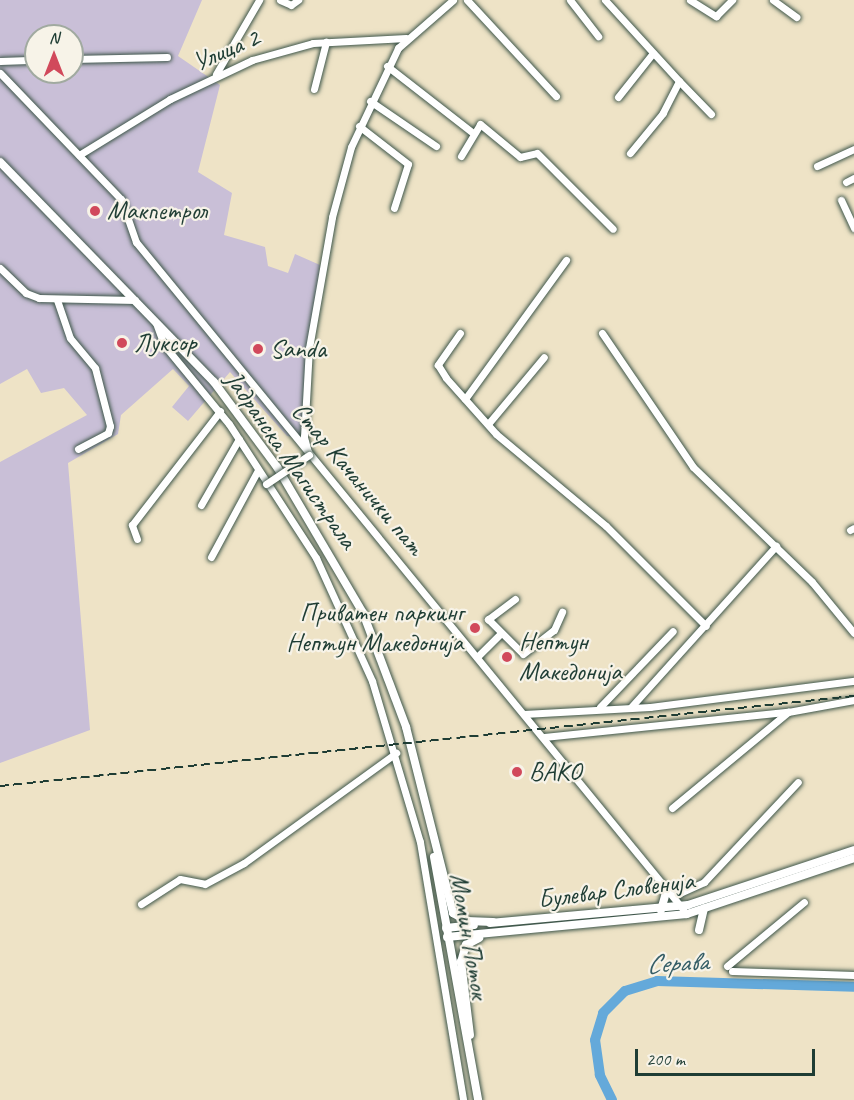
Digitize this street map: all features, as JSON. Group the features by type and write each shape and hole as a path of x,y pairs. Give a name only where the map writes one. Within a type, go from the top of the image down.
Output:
{"street":[{"path":"216,74 259,0"},
{"path":"280,0 291,5 298,0"},
{"path":"266,484 309,455 304,436 309,348 332,217 359,126 387,66 406,38 453,0"},
{"path":"467,0 556,96"},
{"path":"570,0 598,36"},
{"path":"605,0 711,114"},
{"path":"690,0 716,16 732,0"},
{"path":"773,0 796,17"},
{"name":"Улица 2","path":"79,155 216,74 285,49 326,42 406,38"},
{"path":"314,89 326,42"},
{"path":"618,97 653,53"},
{"path":"84,59 167,57"},
{"path":"0,61 24,60"},
{"path":"387,66 473,133"},
{"name":"Стар Качанички пат","path":"0,73 120,199 136,242 684,910"},
{"path":"630,153 663,113 680,81"},
{"path":"370,101 436,146"},
{"path":"461,156 480,124 520,157 537,153 613,229"},
{"path":"359,126 406,159 394,208"},
{"path":"817,166 854,149"},
{"name":"Јадранска Магистрала","path":"0,162 156,322 249,429 337,561 384,669 420,780"},
{"path":"846,182 854,178"},
{"path":"841,200 854,228"},
{"path":"465,399 566,260"},
{"path":"0,268 26,293 57,300 135,300"},
{"path":"57,300 70,339 95,368 110,426 108,433 78,449"},
{"path":"156,322 164,345 220,411 239,439 343,610 396,753 420,842 463,1100"},
{"path":"460,333 438,364 465,399 488,424 606,526 706,626"},
{"path":"602,333 693,467 776,546 854,633"},
{"path":"488,424 544,357"},
{"path":"137,539 132,525 220,411"},
{"path":"201,505 239,439"},
{"path":"211,557 257,472"},
{"path":"631,706 706,626 776,546"},
{"path":"516,599 488,619 500,634 528,652 554,630 562,612"},
{"path":"600,707 673,631"},
{"path":"477,657 500,634"},
{"path":"524,714 631,706 854,681"},
{"path":"544,737 788,712 854,700"},
{"path":"672,808 788,712"},
{"path":"141,904 180,879 205,884 244,863 396,753"},
{"path":"420,780 453,913 467,921 493,922"},
{"name":"Момин Поток","path":"420,780 478,1100"},
{"path":"661,910 670,893 704,882 798,782"},
{"name":"Булевар Словенија","path":"447,933 611,925 684,910 854,850"},
{"name":"Булевар Словенија","path":"447,933 493,922 704,909 854,858"},
{"path":"804,902 730,969 854,975"},
{"path":"699,930 704,909"},
{"path":"470,1053 461,962 466,945 483,937 611,925"}],"shaded area":[{"path":"0,0 202,0 178,56 220,85 198,172 232,193 224,235 265,247 268,266 288,273 295,254 320,265 300,438 287,436 230,372 188,421 172,407 189,386 173,369 121,415 118,434 68,463 90,730 0,763 0,462 87,415 64,388 41,393 27,369 0,384"}],"waterway":[{"name":"Серава","path":"612,1100 600,1075 595,1040 603,1013 625,991 657,981 854,987"}],"railway":[{"path":"0,786 854,696"}],"place":[{"name":"Макпетрол","path":"95,211"},
{"name":"Луксор","path":"122,343"},
{"name":"Sanda","path":"258,349"},
{"name":"Приватен паркинг Нептун Македонија","path":"475,628"},
{"name":"Нептун Македонија","path":"507,657"},
{"name":"BAKO","path":"517,772"}]}
